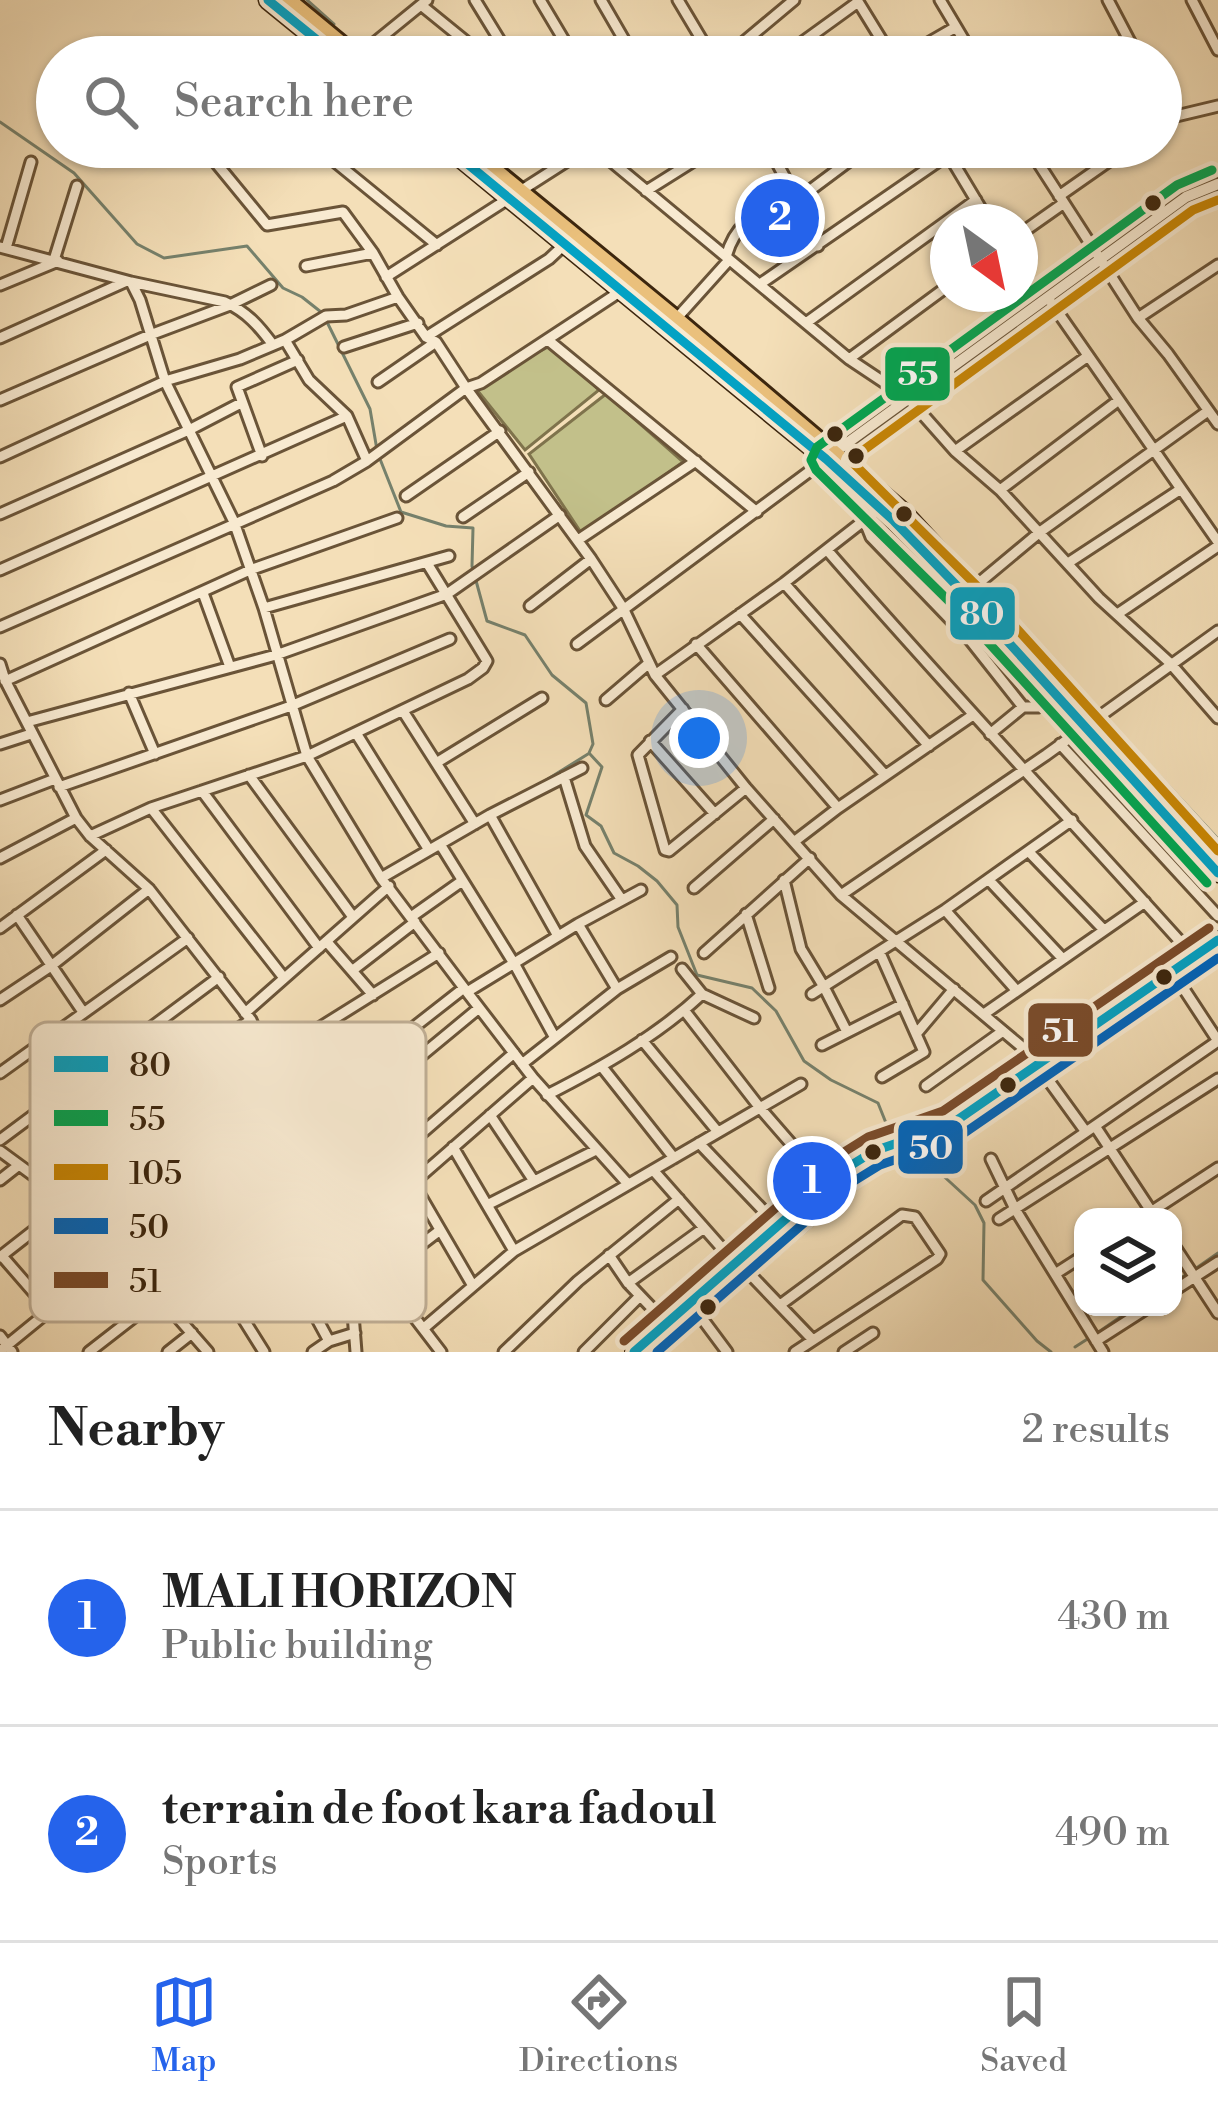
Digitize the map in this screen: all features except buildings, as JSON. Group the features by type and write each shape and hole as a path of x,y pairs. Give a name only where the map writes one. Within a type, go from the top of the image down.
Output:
{"highway":[{"path":"268,0 312,36"},
{"path":"292,1 333,36"},
{"path":"476,168 676,319 830,455 1062,700 1218,854"},
{"path":"487,168 621,291 902,512 974,586 1218,873"}],"main road":[{"path":"652,1352 741,1267 863,1170 898,1152 956,1133 1218,940"},
{"path":"741,1267 826,1184 874,1150 950,1125 1218,952"},
{"path":"634,1352 694,1308"}],"street":[{"path":"476,0 497,36"},
{"path":"540,0 561,36"},
{"path":"601,0 621,36"},
{"path":"679,0 700,36"},
{"path":"751,36 794,0"},
{"path":"940,0 961,36"},
{"path":"1192,0 1218,50"},
{"path":"810,36 857,1 879,36"},
{"path":"1114,2 1129,36"},
{"path":"383,36 424,3 461,36"},
{"path":"940,36 956,27"},
{"path":"1182,115 1218,106"},
{"path":"31,162 3,247 230,304 255,321 273,345"},
{"path":"220,168 267,225 343,212 398,297 578,540 623,608 648,664 682,709 841,895 984,1014 1041,1069 1110,1148 1146,1208"},
{"path":"343,168 437,244"},
{"path":"386,277 558,168"},
{"path":"618,168 849,359 909,399 1099,598 1170,663 1218,718"},
{"path":"646,190 682,168"},
{"path":"781,168 818,245"},
{"path":"676,319 728,259 732,238 743,223 837,168"},
{"path":"760,284 923,168"},
{"path":"956,168 978,204"},
{"path":"1041,168 1138,318 1218,424"},
{"path":"1038,219 1103,168"},
{"path":"577,644 1186,197 1218,184"},
{"path":"56,260 77,186"},
{"path":"806,323 976,200"},
{"path":"378,382 565,244"},
{"path":"306,266 373,253"},
{"path":"0,285 56,260"},
{"path":"1138,318 1218,265"},
{"path":"129,282 140,300 165,381 234,522 307,756 385,882 478,1008 628,1184"},
{"path":"0,338 129,282"},
{"path":"0,400 271,285"},
{"path":"0,627 333,481 466,388 621,291"},
{"path":"0,457 165,381 239,359 324,318 398,297"},
{"path":"1048,298 1218,544 1119,614"},
{"path":"849,359 930,299"},
{"path":"344,347 418,323"},
{"path":"285,340 309,380 347,416 367,460"},
{"path":"548,340 757,512"},
{"path":"955,451 1088,356"},
{"path":"262,456 237,392 241,384 298,360"},
{"path":"1000,490 1119,400"},
{"path":"0,514 241,403"},
{"path":"974,586 1040,532 1208,411"},
{"path":"0,570 347,416"},
{"path":"406,496 500,430"},
{"path":"578,540 696,461"},
{"path":"463,517 529,472"},
{"path":"1068,563 1181,489"},
{"path":"655,675 880,508"},
{"path":"27,722 276,655 447,594 560,515"},
{"path":"3,682 250,570 397,518"},
{"path":"866,522 871,537 979,650 1023,707"},
{"path":"827,550 1194,957"},
{"path":"264,608 449,556"},
{"path":"530,605 590,559"},
{"path":"90,836 151,808 307,756 468,679 486,664 427,563"},
{"path":"784,583 929,746"},
{"path":"202,593 230,667"},
{"path":"740,614 886,775"},
{"path":"841,895 1218,631"},
{"path":"979,650 1001,633"},
{"path":"0,800 155,754 291,706 450,639"},
{"path":"696,644 838,808"},
{"path":"0,664 3,682 76,818 148,889 250,1022"},
{"path":"606,700 648,664"},
{"path":"129,693 155,754"},
{"path":"436,763 542,698"},
{"path":"990,734 1023,707 1062,700"},
{"path":"682,709 638,755 665,850 746,788"},
{"path":"403,711 476,824"},
{"path":"795,841 974,715"},
{"path":"356,733 462,881 555,1038"},
{"path":"0,744 32,734"},
{"path":"650,741 715,814"},
{"path":"1060,744 1218,916"},
{"path":"240,1022 385,882 434,847 582,768"},
{"path":"249,775 353,916"},
{"path":"564,778 585,846 622,900"},
{"path":"202,791 323,945 374,995"},
{"path":"151,808 284,978"},
{"path":"490,815 558,936"},
{"path":"0,858 76,818"},
{"path":"694,888 774,820"},
{"path":"812,994 945,910 1072,820"},
{"path":"0,928 106,850"},
{"path":"1028,852 1104,930"},
{"path":"704,953 810,858"},
{"path":"784,880 801,949 847,1033"},
{"path":"989,880 1063,959"},
{"path":"353,970 462,881"},
{"path":"0,1000 148,889"},
{"path":"423,1022 465,990 641,890"},
{"path":"984,1014 1145,902"},
{"path":"945,910 1017,991"},
{"path":"746,914 769,988"},
{"path":"17,915 83,1012"},
{"path":"578,924 617,989"},
{"path":"69,1022 188,938"},
{"path":"333,1022 439,953"},
{"path":"880,953 924,1052 883,1077"},
{"path":"522,1064 617,989 671,957"},
{"path":"682,969 702,994 754,1018"},
{"path":"159,1022 219,977"},
{"path":"986,1201 1218,1041 1178,980"},
{"path":"916,1034 954,989"},
{"path":"548,1095 602,1067 702,994"},
{"path":"822,1045 903,1004"},
{"path":"426,1051 478,1008"},
{"path":"684,1010 826,1184"},
{"path":"926,1087 1003,1031"},
{"path":"642,1040 718,1132"},
{"path":"0,1073 30,1051"},
{"path":"426,1129 514,1053"},
{"path":"602,1067 674,1158"},
{"path":"426,1171 533,1078"},
{"path":"999,1219 1218,1079"},
{"path":"424,1328 514,1251 801,1084"},
{"path":"490,1114 534,1180"},
{"path":"0,1140 30,1118"},
{"path":"700,1143 778,1227"},
{"path":"453,1147 514,1251"},
{"path":"488,1205 596,1150"},
{"path":"488,1205 596,1150"},
{"path":"0,1151 30,1173"},
{"path":"991,1159 1015,1209 1103,1352"},
{"path":"0,1180 19,1165"},
{"path":"1160,1208 1218,1168"},
{"path":"653,1170 813,1340"},
{"path":"504,1352 609,1255 679,1199"},
{"path":"426,1208 473,1286"},
{"path":"780,1305 902,1215 915,1217 940,1254 795,1352"},
{"path":"628,1282 704,1228"},
{"path":"426,1242 439,1232"},
{"path":"30,1233 1,1256 30,1289"},
{"path":"609,1255 667,1324"},
{"path":"1182,1258 1218,1313"},
{"path":"1055,1274 1074,1262"},
{"path":"1182,1285 1218,1262"},
{"path":"584,1352 640,1296"},
{"path":"694,1308 727,1352"},
{"path":"1096,1341 1135,1316"},
{"path":"5,1346 34,1322"},
{"path":"89,1352 128,1322"},
{"path":"183,1322 208,1352"},
{"path":"244,1322 263,1352"},
{"path":"318,1322 328,1341"},
{"path":"354,1322 356,1352"},
{"path":"419,1322 441,1352"},
{"path":"168,1352 192,1333"},
{"path":"313,1352 328,1341 355,1333"},
{"path":"844,1352 873,1333"}],"shaded area":[{"path":"779,187 800,234 782,245 758,203"},
{"path":"552,345 599,390 525,450 473,385"},
{"path":"606,394 683,462 582,534 529,454"}],"waterway":[{"path":"307,0 334,24"},
{"path":"0,122 36,147"},
{"path":"67,168 137,244 164,258 247,246 283,288 321,312"},
{"path":"326,320 370,409 377,450"},
{"path":"380,459 401,512 446,526 473,528 472,566 487,621 525,635 552,675 586,703 593,744 589,753 602,767 586,815 601,826 614,853 657,881 677,905 678,927 697,975 752,988 776,1011 804,1061 878,1103 890,1133"},
{"path":"1067,675 1099,709"},
{"path":"1105,717 1218,839"},
{"path":"535,787 588,754"},
{"path":"900,1163 938,1171 975,1205 984,1223 983,1280 1051,1352"},
{"path":"1195,1269 1218,1253"},
{"path":"1182,1277 1187,1274"},
{"path":"1097,1333 1122,1316"},
{"path":"1075,1347 1089,1338"}],"transit line":[{"name":"80","path":"268,0 312,36"},
{"name":"80","path":"473,168 826,459 894,521 1218,873"},
{"name":"55","path":"1207,883 967,619 811,460 817,447 1177,185 1212,170"},
{"name":"105","path":"1218,200 1193,210 850,460 989,598 1218,851"},
{"name":"51","path":"624,1341 828,1162 868,1137 943,1111 1209,928"},
{"name":"80","path":"634,1352 837,1174 874,1151 950,1125 1218,940"},
{"name":"50","path":"657,1352 846,1186 880,1165 957,1138 1218,958"}],"place":[{"name":"terrain de foot kara fadoul","path":"780,218"},
{"name":"MALI HORIZON","path":"812,1181"}]}
